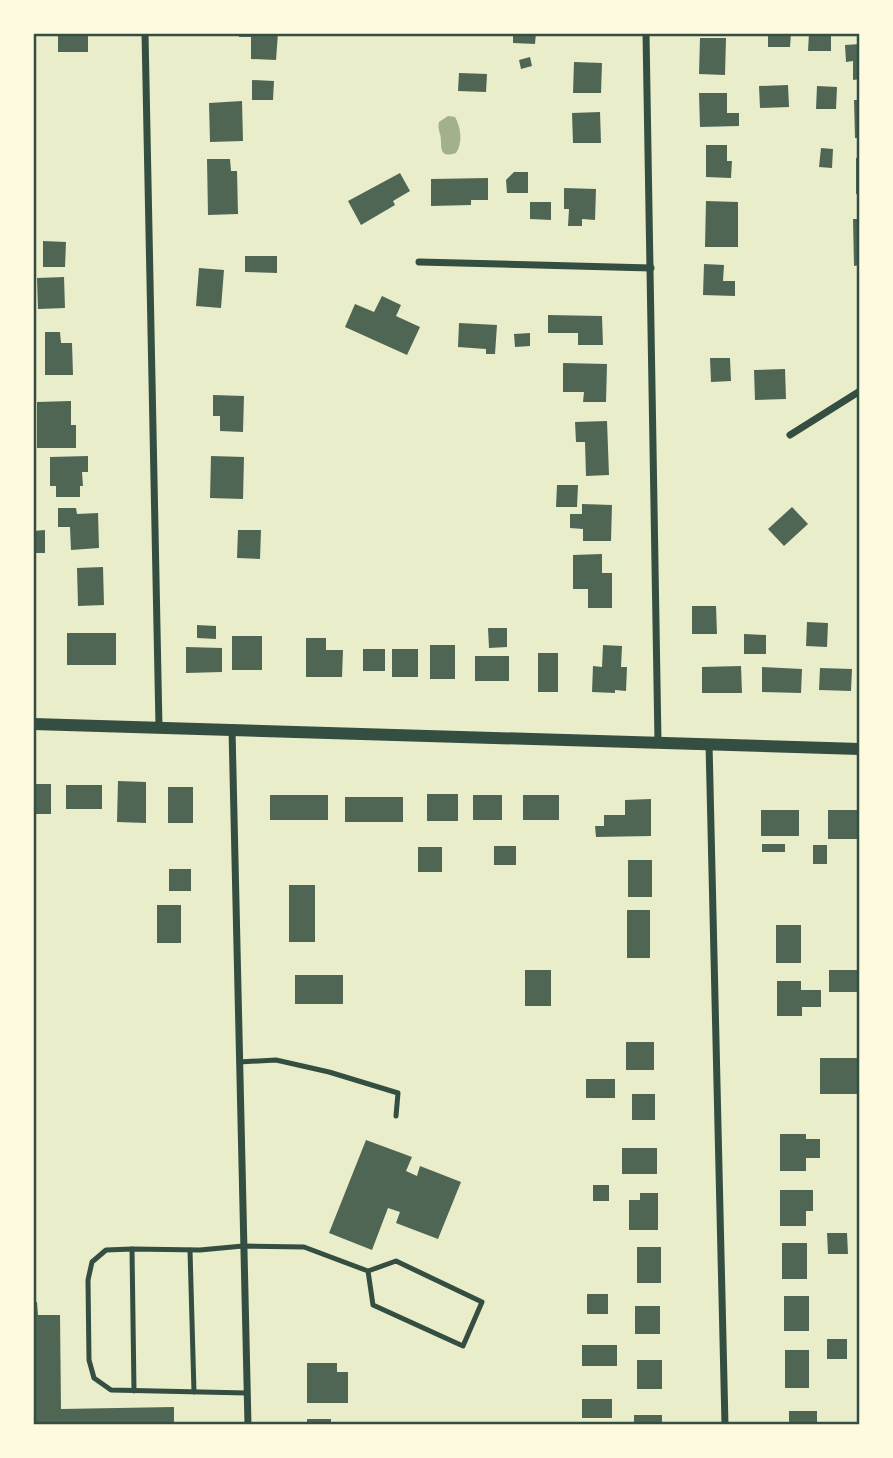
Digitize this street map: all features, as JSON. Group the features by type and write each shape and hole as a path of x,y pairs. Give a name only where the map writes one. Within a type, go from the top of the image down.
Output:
{"street":[{"path":"145,33 159,727"},
{"path":"646,33 658,742"},
{"path":"419,261 651,268"},
{"path":"790,435 860,391"},
{"path":"33,724 860,749"},
{"path":"232,729 248,1425"},
{"path":"709,743 725,1425"}],"lane":[{"path":"239,1062 276,1059 398,1093 396,1116"},
{"path":"247,1392 111,1390 94,1378 89,1360 88,1280 92,1262 106,1250 190,1250 243,1246 303,1247 368,1271 396,1261 482,1302 463,1346 373,1305 368,1271"},
{"path":"132,1249 134,1391"},
{"path":"190,1250 194,1392"}],"shaded area":[{"path":"448,116 455,117 459,125 460,145 456,153 446,154 442,151 438,127 439,122"}],"building":[{"path":"58,33 88,33 88,52 58,52"},
{"path":"239,33 278,33 276,60 251,59 251,37 239,37"},
{"path":"513,33 536,33 535,44 513,43"},
{"path":"768,33 791,33 790,47 768,47"},
{"path":"809,33 831,33 831,51 808,51"},
{"path":"700,38 726,38 725,75 699,74"},
{"path":"860,44 860,79 853,80 853,61 846,62 845,45"},
{"path":"530,57 532,66 521,69 519,60"},
{"path":"574,62 602,63 601,93 573,93"},
{"path":"459,73 487,74 486,92 458,91"},
{"path":"252,80 274,81 273,100 252,100"},
{"path":"788,85 789,107 760,108 759,86"},
{"path":"817,86 837,87 836,109 816,109"},
{"path":"699,93 727,93 727,113 739,113 739,126 700,127"},
{"path":"854,100 860,100 860,138 855,138"},
{"path":"242,101 243,141 210,142 209,103"},
{"path":"600,112 601,143 573,143 572,113"},
{"path":"706,145 727,145 727,161 732,161 731,178 706,177"},
{"path":"821,148 833,149 832,168 819,167"},
{"path":"860,157 860,194 856,194 856,158"},
{"path":"207,159 230,159 231,171 237,171 238,214 208,215"},
{"path":"514,172 528,172 528,193 507,193 506,180"},
{"path":"400,173 410,191 393,201 395,205 361,225 348,201"},
{"path":"488,178 488,200 471,200 471,205 431,206 431,179"},
{"path":"564,188 596,189 595,220 582,219 582,226 568,226 569,209 564,209"},
{"path":"706,201 738,202 738,247 705,247"},
{"path":"530,202 551,202 551,220 530,219"},
{"path":"853,219 860,219 860,265 854,266"},
{"path":"43,241 66,242 65,267 43,267"},
{"path":"245,256 277,256 277,273 245,272"},
{"path":"704,264 724,265 723,281 735,281 735,296 703,295"},
{"path":"199,268 224,270 221,308 196,306"},
{"path":"64,277 65,308 38,309 37,278"},
{"path":"382,296 401,305 396,316 420,327 407,355 345,327 355,304 374,312"},
{"path":"548,315 602,316 603,345 578,345 578,333 548,333"},
{"path":"459,323 497,325 495,354 486,354 486,349 458,347"},
{"path":"45,332 60,332 61,343 72,343 73,375 45,375"},
{"path":"530,333 530,346 515,347 514,334"},
{"path":"710,358 730,358 731,381 711,382"},
{"path":"563,363 607,364 606,402 583,402 584,392 563,392"},
{"path":"785,369 786,399 755,400 754,370"},
{"path":"213,395 244,396 243,432 220,431 220,416 213,416"},
{"path":"71,401 71,425 76,425 76,448 37,448 37,402"},
{"path":"607,421 609,475 586,476 585,442 576,442 575,422"},
{"path":"88,456 88,472 82,472 83,486 80,486 80,497 56,497 56,486 50,486 50,457"},
{"path":"211,456 244,457 243,499 210,498"},
{"path":"557,485 578,485 577,507 556,507"},
{"path":"582,504 612,505 611,541 583,541 583,529 570,528 570,514 582,514"},
{"path":"792,507 808,524 784,546 768,529"},
{"path":"58,508 76,508 77,514 98,513 99,548 71,550 70,527 58,527"},
{"path":"45,530 45,553 33,553 33,531"},
{"path":"238,530 261,530 260,559 237,558"},
{"path":"602,554 602,573 612,573 612,608 588,608 588,589 573,589 573,555"},
{"path":"103,567 104,605 78,606 77,568"},
{"path":"692,606 716,606 717,634 692,634"},
{"path":"33,616 36,616 36,654 33,654"},
{"path":"807,622 828,623 827,647 806,646"},
{"path":"197,625 216,626 216,639 197,638"},
{"path":"488,628 507,628 507,647 489,648"},
{"path":"67,633 116,633 116,665 67,665"},
{"path":"744,634 766,635 766,654 744,654"},
{"path":"232,636 262,636 262,670 232,670"},
{"path":"306,638 326,638 326,650 343,650 342,677 306,677"},
{"path":"430,645 455,645 455,679 430,679"},
{"path":"603,645 622,646 621,667 627,667 626,691 592,692 593,666 602,667"},
{"path":"186,647 222,648 222,672 186,673"},
{"path":"363,649 385,649 385,671 363,671"},
{"path":"392,649 418,649 418,677 392,677"},
{"path":"538,653 558,653 558,692 538,692"},
{"path":"475,656 509,656 509,681 475,681"},
{"path":"741,666 742,693 702,693 702,667"},
{"path":"762,667 802,669 801,693 762,692"},
{"path":"820,668 852,669 851,691 819,690"},
{"path":"118,781 146,782 146,823 117,822"},
{"path":"33,784 51,784 51,814 33,814"},
{"path":"66,785 102,785 102,809 66,809"},
{"path":"168,787 193,787 193,823 168,823"},
{"path":"427,794 458,794 458,821 427,821"},
{"path":"270,795 328,795 328,820 270,820"},
{"path":"473,795 502,795 502,820 473,820"},
{"path":"523,795 559,795 559,820 523,820"},
{"path":"345,797 403,797 403,822 345,822"},
{"path":"651,799 651,836 596,837 595,826 604,826 604,815 625,815 625,800"},
{"path":"761,810 799,810 799,836 761,836"},
{"path":"828,810 860,810 860,839 828,839"},
{"path":"762,844 785,844 785,852 762,852"},
{"path":"813,845 827,845 827,864 813,864"},
{"path":"494,846 516,846 516,865 494,865"},
{"path":"418,847 442,847 442,872 418,872"},
{"path":"628,860 652,860 652,897 628,897"},
{"path":"169,869 191,869 191,891 169,891"},
{"path":"289,885 315,885 315,942 289,942"},
{"path":"157,905 181,905 181,943 157,943"},
{"path":"627,910 650,910 650,958 627,958"},
{"path":"776,925 801,925 801,963 776,963"},
{"path":"525,970 551,970 551,1006 525,1006"},
{"path":"829,970 860,970 860,992 829,992"},
{"path":"295,975 343,975 343,1004 295,1004"},
{"path":"777,981 801,981 801,990 821,990 821,1007 802,1007 802,1016 777,1016"},
{"path":"626,1042 654,1042 654,1070 626,1070"},
{"path":"820,1058 860,1058 860,1094 820,1094"},
{"path":"586,1079 615,1079 615,1098 586,1098"},
{"path":"632,1094 655,1094 655,1120 632,1120"},
{"path":"780,1134 806,1134 806,1139 820,1139 820,1158 806,1158 806,1171 780,1171"},
{"path":"366,1140 412,1157 406,1171 417,1176 420,1166 461,1182 438,1239 396,1223 400,1212 388,1208 372,1250 329,1233"},
{"path":"622,1148 657,1148 657,1174 622,1174"},
{"path":"593,1185 609,1185 609,1201 593,1201"},
{"path":"780,1190 813,1190 813,1211 806,1211 806,1226 780,1226"},
{"path":"640,1193 658,1193 658,1230 629,1230 629,1200 640,1200"},
{"path":"827,1233 847,1233 848,1254 828,1254"},
{"path":"782,1243 807,1243 807,1279 782,1279"},
{"path":"637,1247 661,1247 661,1283 637,1283"},
{"path":"587,1294 608,1294 608,1314 587,1314"},
{"path":"784,1296 809,1296 809,1331 784,1331"},
{"path":"33,1302 37,1302 38,1315 60,1315 61,1409 174,1407 174,1425 33,1425"},
{"path":"635,1306 660,1306 660,1334 635,1334"},
{"path":"827,1339 847,1339 847,1359 827,1359"},
{"path":"582,1345 617,1345 617,1366 582,1366"},
{"path":"785,1350 809,1350 809,1388 785,1388"},
{"path":"637,1360 662,1360 662,1389 637,1389"},
{"path":"307,1363 337,1363 337,1372 348,1372 348,1403 307,1403"},
{"path":"582,1399 612,1399 612,1418 582,1418"},
{"path":"789,1411 817,1411 817,1425 789,1425"},
{"path":"634,1415 662,1415 662,1425 634,1425"},
{"path":"307,1419 331,1419 331,1425 307,1425"}]}
